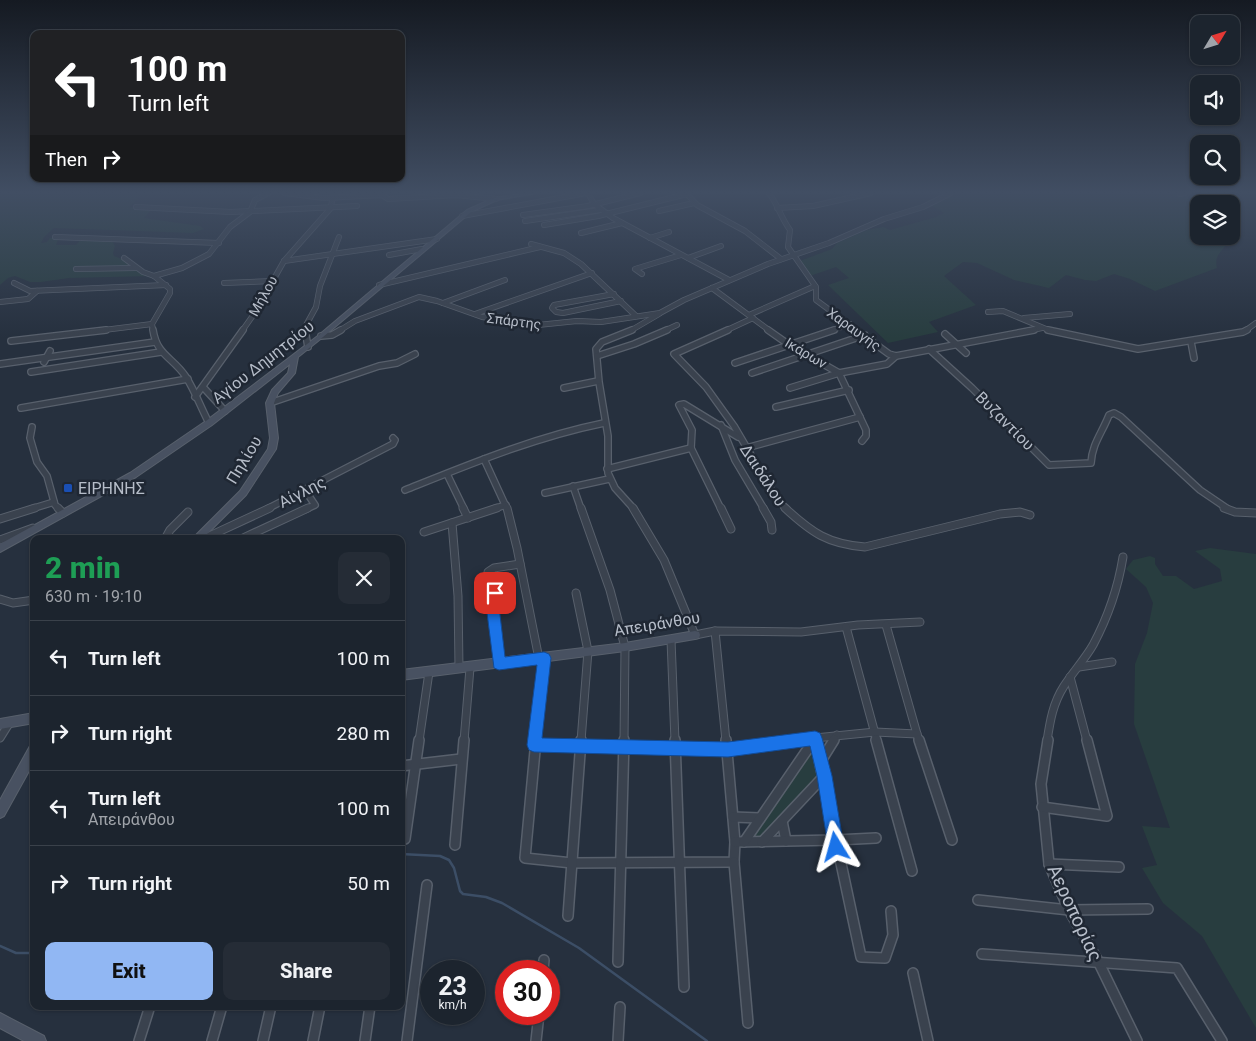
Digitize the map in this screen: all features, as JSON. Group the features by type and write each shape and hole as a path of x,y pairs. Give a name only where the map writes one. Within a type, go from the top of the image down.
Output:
{"street":[{"path":"189,242 219,243"},
{"name":"Μήλου","path":"195,397 266,296 272,280 284,261 301,242"},
{"path":"308,347 305,327 316,307 320,286 337,242"},
{"path":"284,261 425,242"},
{"name":"Αγίου Δημητρίου","path":"0,548 133,475 209,423 308,347 422,249 434,242"},
{"path":"657,242 729,280"},
{"path":"758,242 781,259"},
{"name":"Χαραυγής","path":"789,242 788,247 815,286 815,296 819,304 850,324 889,354 896,356"},
{"name":"Σπάρτης","path":"321,336 332,335 355,321 419,297 443,303 474,315 544,325 577,321 601,322 660,313 729,280 781,259 832,242"},
{"path":"154,276 192,264 214,250 219,243"},
{"path":"531,244 564,253 592,272 636,316"},
{"path":"688,258 721,246"},
{"path":"380,286 540,247"},
{"path":"389,255 422,249"},
{"path":"642,274 635,269 681,254"},
{"path":"124,258 130,261 136,268"},
{"path":"76,269 136,268 154,276 170,289 170,294 152,324 155,342 161,352 176,364 188,379 209,423"},
{"path":"474,315 592,272"},
{"path":"224,283 272,280"},
{"path":"443,303 505,280"},
{"path":"14,283 24,290 37,291 166,285"},
{"path":"751,316 815,286"},
{"name":"Ικάρων","path":"712,288 788,344 839,373 866,430 866,436 862,441"},
{"path":"0,302 28,299 37,291"},
{"path":"614,294 554,305 552,308 556,312 562,313 621,300"},
{"path":"988,312 997,310 1023,318 1042,328 1138,349 1191,342 1243,332 1256,323"},
{"path":"660,313 628,332 602,342 596,349 598,381 608,441 609,478 639,514 657,544 673,578 695,634"},
{"path":"1023,318 1070,314"},
{"name":"Δαιδάλου","path":"751,316 674,354 706,388 734,426 739,438 764,476 773,494 788,513 816,535 843,544 865,547 933,529 1006,513 1020,512 1030,515"},
{"path":"11,341 152,324"},
{"path":"735,363 850,324"},
{"path":"597,356 634,344 677,325"},
{"path":"790,388 839,373 887,364 896,356 1042,328"},
{"path":"945,334 966,353"},
{"path":"752,373 865,335"},
{"path":"0,364 45,360 155,342"},
{"path":"1191,342 1194,358"},
{"name":"Βυζαντίου","path":"929,349 972,388 1049,465 1092,463 1093,445 1103,431 1109,415 1114,413 1121,417 1200,490 1224,508 1235,512 1256,513"},
{"path":"45,360 50,351"},
{"path":"31,372 161,352"},
{"path":"270,403 380,366 397,363 415,354"},
{"path":"270,403 291,373 295,356"},
{"path":"21,408 188,379"},
{"path":"564,388 598,381"},
{"path":"202,387 210,392 225,411"},
{"path":"776,407 848,390"},
{"name":"Πηλίου","path":"199,535 243,493 272,449 274,438 270,403"},
{"path":"731,528 691,448 692,426 683,413 680,404 721,425 739,438"},
{"path":"746,448 860,417"},
{"path":"406,490 530,443 604,423"},
{"path":"721,425 734,460 771,522 772,530"},
{"path":"32,427 32,444 37,462 46,476 54,502 63,513"},
{"name":"Αίγλης","path":"211,535 249,518 393,444 395,440 393,438"},
{"path":"608,468 691,448"},
{"path":"484,459 506,505 542,658 525,858 572,863 622,861 734,862"},
{"path":"447,474 468,518"},
{"path":"545,494 609,478"},
{"path":"573,486 610,590 625,647 625,746 618,962"},
{"path":"250,535 315,505 305,490"},
{"path":"0,519 54,502"},
{"path":"424,532 506,505"},
{"path":"167,535 188,512"},
{"path":"452,523 465,668 455,845"},
{"path":"0,540 41,525"},
{"name":"Αεροπορίας","path":"1123,557 1120,578 1108,613 1092,647 1079,667 1062,686 1052,711 1041,784 1049,864 1069,910 1098,961 1137,1041"},
{"path":"499,664 492,594 502,588 489,581 488,572 494,568 520,564"},
{"path":"568,916 588,651 576,592"},
{"path":"0,599 13,603 30,601"},
{"name":"Απειράνθου","path":"405,675 625,647 715,631 801,632 920,622"},
{"path":"886,625 917,734 952,840"},
{"path":"846,627 912,871"},
{"path":"715,631 734,817 739,842 734,862 748,1023"},
{"path":"671,640 684,987"},
{"path":"1079,667 1112,662"},
{"path":"405,839 429,672"},
{"path":"1042,807 1107,816 1070,677"},
{"path":"0,738 5,723 30,719"},
{"path":"534,745 728,749 836,735 874,732 917,734"},
{"path":"821,761 836,735"},
{"path":"739,842 760,818 815,738"},
{"path":"815,738 861,957 885,958 892,944 895,928 892,911"},
{"path":"797,740 802,756"},
{"path":"0,812 30,757"},
{"path":"405,766 461,759"},
{"path":"762,842 824,776"},
{"path":"734,817 760,818"},
{"path":"782,821 786,841"},
{"path":"739,842 876,838"},
{"path":"1049,864 1119,867"},
{"path":"407,1041 427,885"},
{"path":"978,900 1069,910 1148,909"},
{"path":"982,954 1177,968 1222,1041"},
{"path":"913,973 928,1041"},
{"path":"618,1041 620,1007"},
{"path":"138,1041 149,1010"},
{"path":"212,1041 221,1010"},
{"path":"263,1041 270,1010"},
{"path":"313,1041 319,1010"},
{"path":"365,1041 369,1010"},
{"path":"0,1020 35,1040"},
{"path":"536,1041 538,1025"}],"green space":[{"path":"0,242 57,242 56,245 76,245 79,242 112,242 115,246 114,256 152,276 69,278 30,282 15,276 8,278 0,285"},
{"path":"840,242 1190,242 1190,245 1226,245 1217,258 1217,268 1155,291 1130,279 1114,274 1096,281 1066,275 1049,288 1014,280 977,263 963,262 944,276 976,305 929,322 938,332 888,343 828,285 849,278 836,267 810,276 800,261 832,249"},
{"path":"1210,548 1256,554 1256,1028 1202,936 1163,903 1142,868 1157,865 1142,826 1170,828 1134,724 1135,664 1147,633 1153,603 1146,587 1126,569 1133,560 1150,556 1155,558 1155,564 1163,576 1176,576 1194,589 1222,581 1220,569 1195,551"},
{"path":"814,744 820,774 761,838 750,838"}],"waterway":[{"path":"405,854 440,856 449,860 454,868 460,891 463,894 486,897 502,903 579,948 707,1041"},
{"path":"0,946 16,953 30,953"}],"place":[{"name":"ΕΙΡΗΝΗΣ","path":"68,488"}],"route":[{"path":"495,593 492,594 492,597 499,664 544,658 534,745 728,749 815,738 824,776 836,847"}]}
